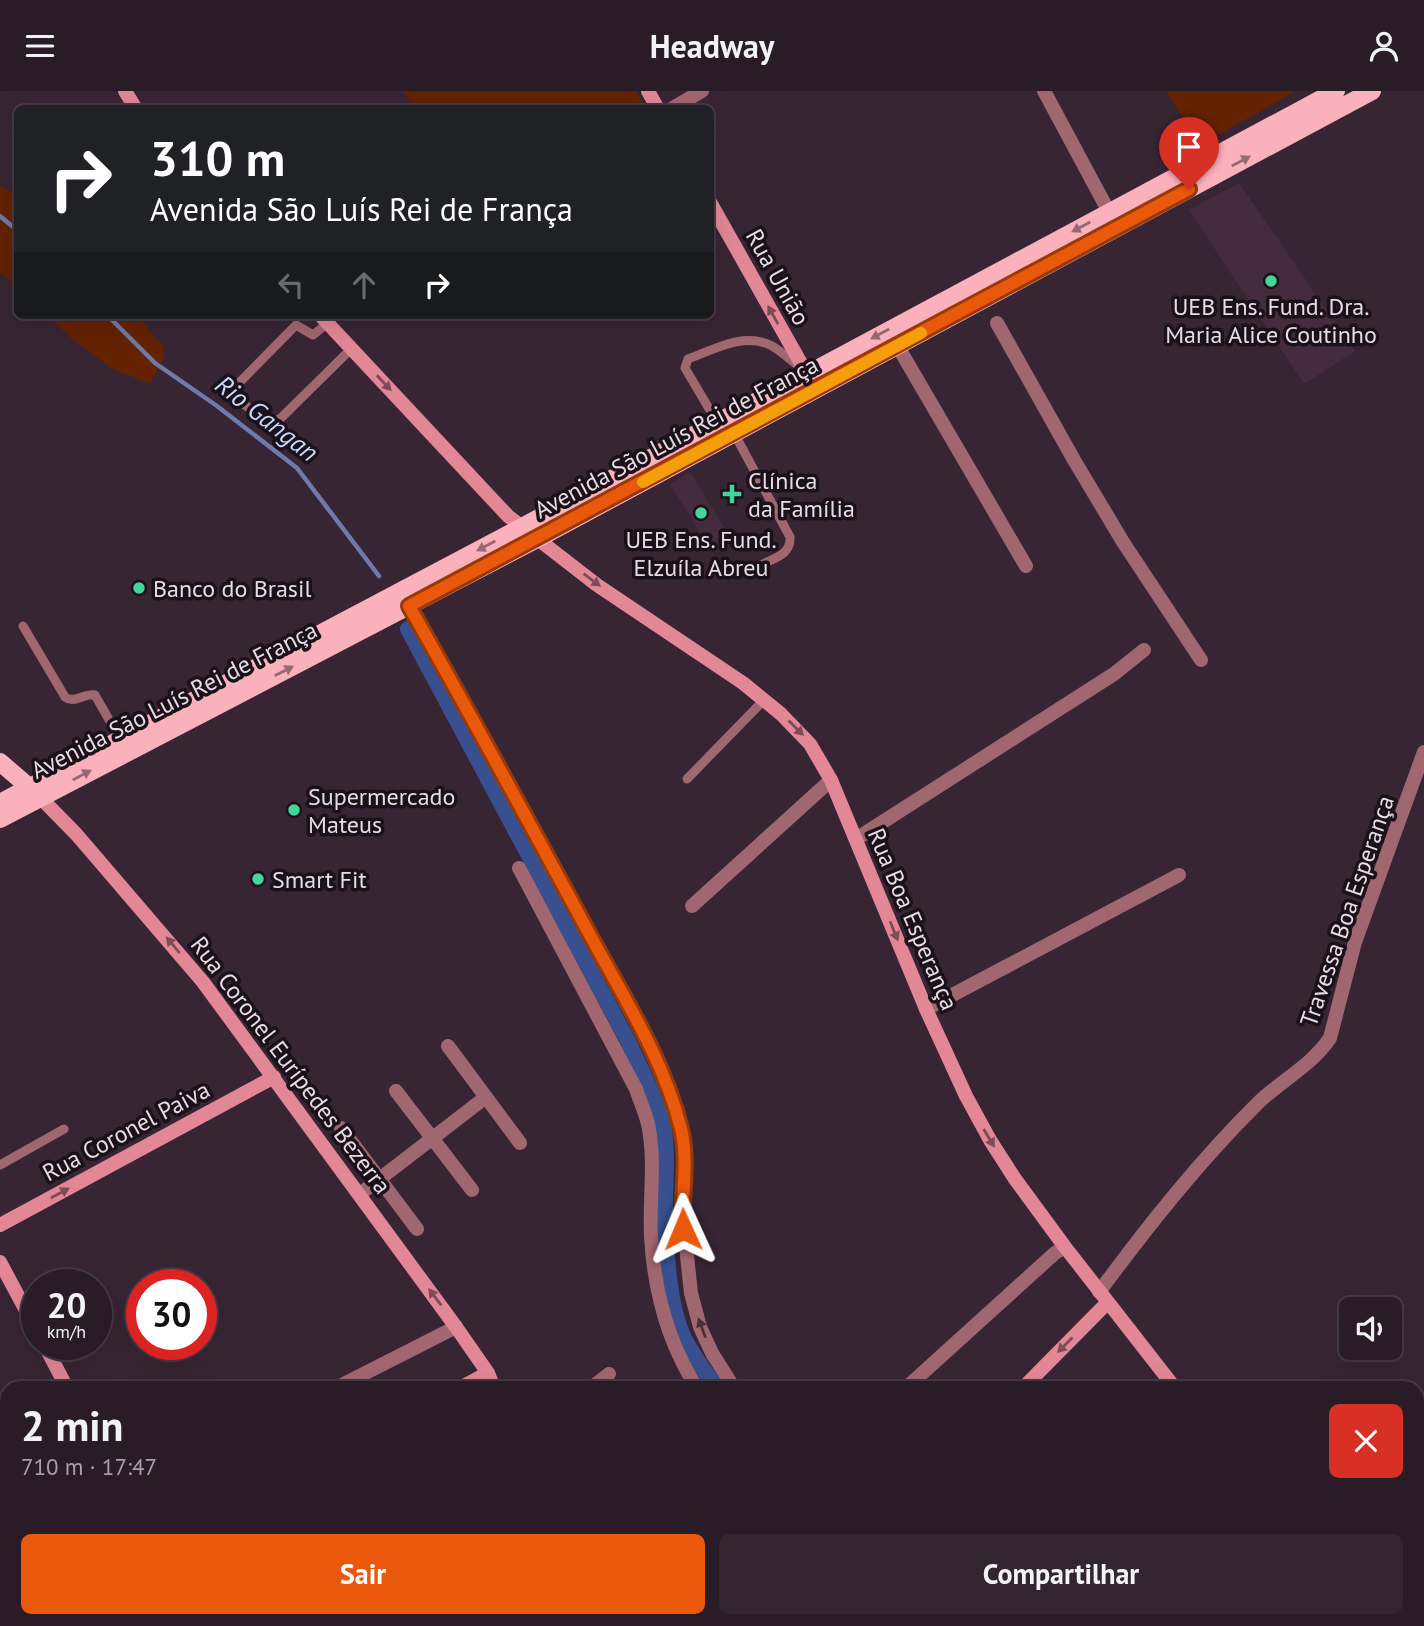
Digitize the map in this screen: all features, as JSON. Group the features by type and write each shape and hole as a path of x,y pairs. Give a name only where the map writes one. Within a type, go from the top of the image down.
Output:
{"main road":[{"name":"Avenida São Luís Rei de França","path":"0,819 35,792 120,739 522,527 717,422 805,371 1336,91"},
{"name":"Avenida São Luís Rei de França","path":"0,803 35,792 409,606 1372,91"},
{"name":"Rua União","path":"714,209 805,371"},
{"name":"Rua Boa Esperança","path":"324,319 508,516 597,585 764,699 798,729 810,744 831,780 926,1009 966,1096 990,1140 1065,1247 1169,1381"},
{"path":"0,762 35,792"},
{"name":"Rua Coronel Eurípedes Bezerra","path":"35,792 173,944 360,1193 491,1381"},
{"name":"Rua Coronel Paiva","path":"0,1225 274,1077"},
{"path":"0,1262 21,1301"},
{"name":"Travessa Boa Esperança","path":"1029,1381 1103,1297"},
{"path":"52,1360 63,1381"},
{"path":"473,1381 488,1373"}],"street":[{"path":"678,105 702,91"},
{"path":"1044,91 1109,212"},
{"path":"997,323 1123,542 1200,660"},
{"path":"897,345 1026,566"},
{"path":"409,606 572,902 652,1051 667,1086 682,1132 685,1155 682,1210 691,1293 700,1327 730,1381"},
{"path":"856,839 1114,674 1144,650"},
{"name":"Travessa Boa Esperança","path":"1103,1297 1199,1166 1260,1101 1310,1061 1330,1038 1355,942 1424,752"},
{"path":"692,906 831,780"},
{"path":"519,868 636,1089 648,1125 652,1171 651,1237 658,1288 675,1349 694,1381"},
{"path":"926,1009 1179,875"},
{"path":"448,1046 520,1143"},
{"path":"396,1091 472,1190"},
{"path":"360,1193 486,1097"},
{"path":"341,1128 417,1229"},
{"path":"914,1381 1055,1253 1065,1247"},
{"path":"350,1381 456,1327"},
{"path":"600,1381 610,1374"}],"lane":[{"path":"324,319 313,335 296,324 233,389 233,397 268,421 274,422 352,348"},
{"path":"717,422 685,368 688,359 732,342 755,341 771,345 805,371"},
{"path":"734,433 790,537 786,552 761,565"},
{"path":"23,626 65,697 73,700 88,694 95,695 120,739"},
{"path":"687,779 764,699"},
{"path":"0,1165 64,1129"}],"shaded area":[{"path":"403,91 636,91 644,105 412,105"},
{"path":"1167,91 1295,91 1199,146"},
{"name":"UEB Ens. Fund. Dra. Maria Alice Coutinho","path":"1239,183 1355,351 1304,384 1189,210"},
{"path":"0,185 14,194 14,285 0,272"},
{"path":"50,319 140,319 163,346 164,359 150,383 114,370"},
{"name":"UEB Ens. Fund. Elzuíla Abreu","path":"690,472 733,542 713,553 670,484"}],"waterway":[{"name":"Rio Gangan","path":"0,216 14,228"},
{"name":"Rio Gangan","path":"111,319 155,363 217,406 297,468 379,576"},
{"name":"Rio Gangan","path":"408,629 628,1041 653,1096 665,1140 666,1237 674,1309 688,1345 712,1381"}],"slow traffic":[{"path":"643,482 921,333"}],"place":[{"name":"UEB Ens. Fund. Dra. Maria Alice Coutinho","path":"1271,281"},
{"name":"Clínica da Família","path":"732,494"},
{"name":"UEB Ens. Fund. Elzuíla Abreu","path":"701,513"},
{"name":"Banco do Brasil","path":"139,588"},
{"name":"Supermercado Mateus","path":"294,810"},
{"name":"Smart Fit","path":"258,879"}],"route":[{"path":"683,1229 685,1155 682,1132 652,1051 409,606 1189,189"}]}
